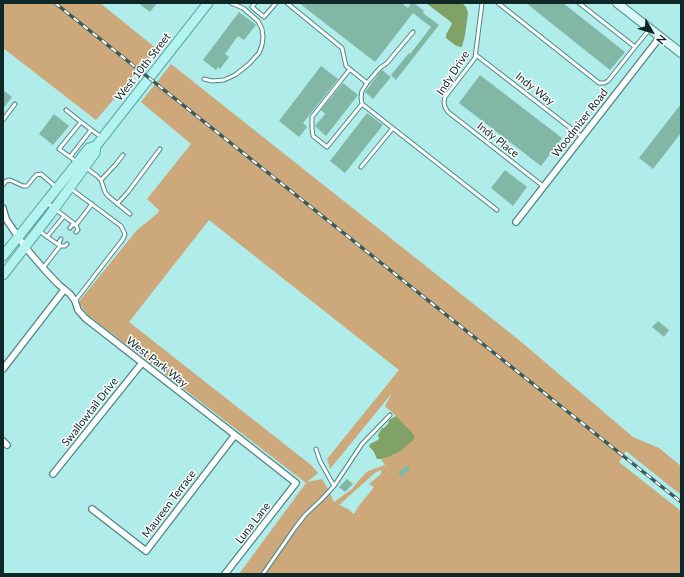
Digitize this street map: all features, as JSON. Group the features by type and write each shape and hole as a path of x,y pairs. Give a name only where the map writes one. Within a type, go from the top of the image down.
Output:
{"main road":[{"name":"West 10th Street","path":"3,256 38,230 69,188 89,148 96,146 208,3"},
{"path":"617,3 681,53"},
{"name":"West 10th Street","path":"3,275 46,202 57,188 81,165"}],"street":[{"name":"Woodmizer Road","path":"516,222 660,37"},
{"name":"West Park Way","path":"3,208 6,219 22,242 43,268 64,290 70,294 75,301 78,310 85,318 296,483"},
{"path":"3,369 64,290"},
{"name":"Swallowtail Drive","path":"53,474 142,363"},
{"name":"Maureen Terrace","path":"92,509 146,551 235,435"},
{"name":"Luna Lane","path":"225,574 296,483"}],"lane":[{"path":"204,79 212,81 224,80 235,75 249,64 259,53 262,45 262,29 258,21 243,8 231,3"},
{"path":"255,3 252,7 264,17 276,3"},
{"path":"287,3 342,48 346,66 367,83"},
{"name":"Indy Drive","path":"444,105 445,97 475,60 482,3"},
{"path":"498,3 599,83 608,81 650,29"},
{"path":"579,3 635,47"},
{"path":"413,32 387,63 380,68 367,83 362,91 362,104 497,210"},
{"name":"Indy Way","path":"476,55 582,137"},
{"path":"350,69 312,117 313,136 327,147 362,104"},
{"path":"3,120 16,104"},
{"name":"Indy Place","path":"444,105 448,112 543,187"},
{"path":"66,110 102,138"},
{"path":"81,122 72,136 59,149 94,173 101,180 108,196 130,214"},
{"path":"361,167 393,128"},
{"path":"70,157 74,149 91,130"},
{"path":"118,204 160,149"},
{"path":"101,180 123,155"},
{"path":"3,185 6,181 10,180 26,186 36,176 41,174 57,188"},
{"path":"69,188 121,226 125,234 123,239 75,301"},
{"path":"46,202 76,225 78,230 76,232"},
{"path":"70,228 72,225 76,225 92,204"},
{"path":"47,237 64,216"},
{"path":"38,230 60,246 65,246 67,244"},
{"path":"43,268 60,246 59,242 61,239"},
{"path":"263,574 305,515 322,500 334,486 362,444 390,415"},
{"path":"316,449 320,461 334,486"}],"shaded area":[{"path":"3,3 100,3 157,49 96,120 3,48"},
{"path":"426,3 462,3 466,7 468,13 462,47 455,45 446,38 452,24 451,22"},
{"path":"171,64 519,340 633,437 659,448 681,466 681,495 626,451 619,462 681,511 681,574 239,574 306,483 88,315 79,303 137,230 158,213 159,210 147,199 191,144 141,102","holes":["209,220 399,370 327,459 330,469 392,393 385,406 398,418 395,454 381,459 385,465 368,471 352,489 334,502 322,479 307,482 318,473 311,465 129,322","381,470 381,474 369,484 374,487 354,514 348,509 339,505 376,472"]},
{"path":"396,416 415,436 413,440 402,450 389,457 377,459 369,446 379,439 378,435 382,428 388,424 389,420"}],"building":[{"path":"138,3 157,3 150,12"},
{"path":"299,3 401,3 408,8 411,3 414,3 424,11 423,13 439,25 396,80 391,75 431,27 413,13 375,62"},
{"path":"526,3 563,3 625,52 610,70"},
{"path":"239,12 256,25 244,40 238,36 225,54 229,57 220,69 218,67 216,70 203,60"},
{"path":"321,66 338,79 303,123 307,127 299,137 279,121"},
{"path":"382,70 391,77 373,99 365,92"},
{"path":"480,75 562,138 541,166 459,103"},
{"path":"343,83 358,95 326,136 315,126 325,114 321,110"},
{"path":"3,90 12,97 3,109"},
{"path":"681,104 681,133 653,169 639,158"},
{"path":"367,113 383,125 345,173 330,161"},
{"path":"54,114 69,126 53,145 39,134"},
{"path":"505,170 527,187 513,206 491,188"},
{"path":"658,321 669,330 664,337 652,327"},
{"path":"407,465 410,469 402,477 398,473"},
{"path":"347,479 353,484 345,492 339,487"}],"railway":[{"path":"55,3 681,502"}]}
